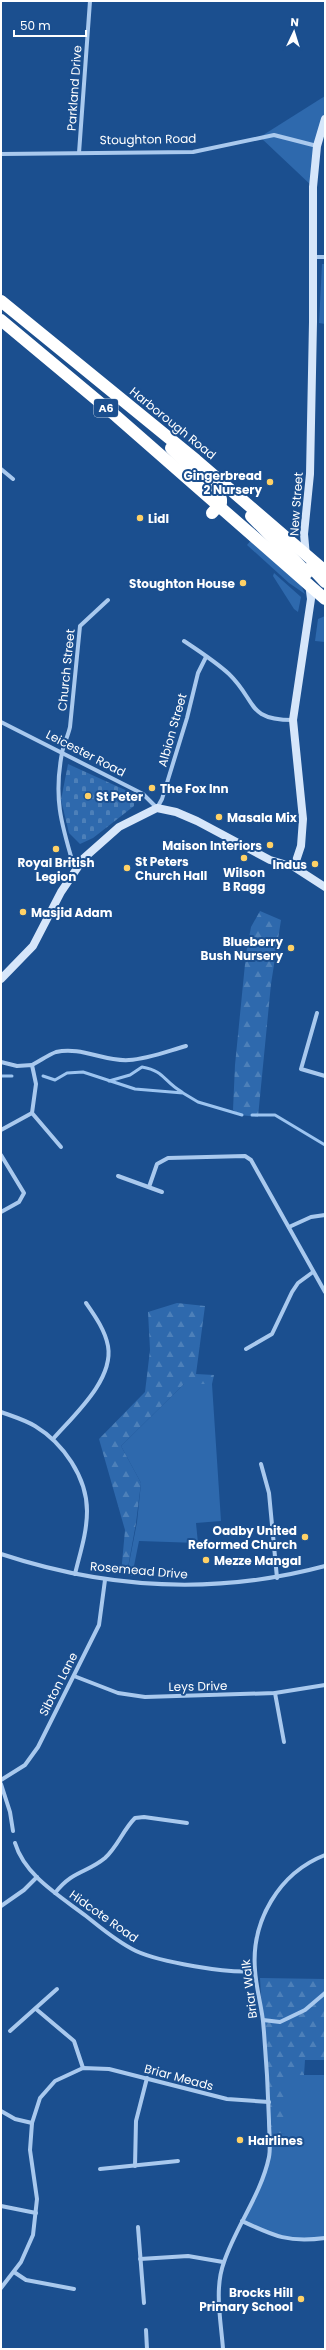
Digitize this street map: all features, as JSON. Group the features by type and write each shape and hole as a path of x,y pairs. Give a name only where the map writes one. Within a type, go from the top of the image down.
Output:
{"highway":[{"name":"Harborough Road","path":"1,301 196,460 308,569 325,599"},
{"name":"Harborough Road","path":"1,320 215,509 308,569 325,571"},
{"path":"150,422 169,446 220,497 221,502 215,509"},
{"name":"A6","path":"196,460 202,471 308,569 325,582"}],"main road":[{"path":"317,146 325,118"},
{"name":"New Street","path":"294,867 301,846 303,819 293,720 311,599 304,534 311,444 313,187 317,146"},
{"path":"1,979 33,946 55,902 75,870 96,846 119,827 157,808 176,812 270,860 294,867 325,887"}],"street":[{"name":"Parkland Drive","path":"79,153 90,1"},
{"name":"Stoughton Road","path":"1,154 193,152 274,135 317,146"},
{"path":"313,257 325,257"},
{"path":"1,470 13,479"},
{"name":"Church Street","path":"75,870 58,806 62,752 67,742 70,727 80,626 108,600"},
{"path":"184,641 229,674 261,714 271,719 293,720"},
{"name":"Albion Street","path":"157,808 162,799 187,718 198,673 206,657"},
{"name":"Leicester Road","path":"1,722 143,794 157,808"},
{"path":"316,1013 301,1069 325,1076"},
{"path":"1,1062 17,1066 32,1065 49,1055 64,1051 74,1051 103,1057 130,1060 186,1046"},
{"path":"32,1065 36,1084 32,1112 61,1147"},
{"path":"1,1130 32,1112"},
{"path":"1,1155 24,1193 19,1202 1,1212"},
{"path":"149,1187 157,1164 168,1158 245,1156 250,1160 325,1292"},
{"path":"118,1176 162,1192"},
{"path":"289,1227 311,1217 325,1215"},
{"path":"246,1349 272,1334 292,1292 298,1283 313,1272"},
{"path":"53,1438 96,1390 108,1360 108,1348 105,1336 86,1303"},
{"path":"1,1412 34,1425 53,1438 68,1457 86,1496 85,1531 75,1574"},
{"path":"262,1464 268,1494 277,1578"},
{"name":"Rosemead Drive","path":"1,1555 75,1574 106,1580 174,1586 230,1584 277,1578 325,1566"},
{"name":"Sibton Lane","path":"1,1780 26,1765 32,1757 99,1625 106,1580"},
{"name":"Leys Drive","path":"74,1676 118,1694 145,1697 275,1693 325,1686"},
{"path":"275,1693 284,1742"},
{"path":"1,1784 10,1812 13,1831"},
{"path":"55,1893 72,1876 104,1859 113,1850 135,1818 144,1817 187,1823"},
{"name":"Hidcote Road","path":"16,1843 18,1852 37,1878 101,1928 136,1951 206,1968 243,1972 255,1971"},
{"name":"Briar Walk","path":"269,2102 263,2020 255,1971 256,1940 261,1919 271,1899 302,1867 325,1855"},
{"path":"1,1906 24,1890 37,1878"},
{"path":"10,2032 57,1989"},
{"path":"263,2020 280,2022 305,2010 325,1993"},
{"path":"36,2009 74,2041 83,2068"},
{"name":"Briar Meads","path":"1,2288 14,2272 30,2245 36,2213 36,2185 30,2150 32,2123 40,2098 55,2081 83,2068 109,2069 227,2099 269,2102"},
{"path":"135,2166 136,2121 147,2078"},
{"path":"223,2349 219,2287 223,2262 242,2220 252,2204 269,2156 269,2102"},
{"path":"1,2111 14,2119 32,2123"},
{"path":"100,2169 178,2161"},
{"path":"1,2206 36,2213"},
{"path":"242,2220 275,2237 297,2241 325,2238"},
{"path":"138,2227 144,2303"},
{"path":"140,2259 188,2256 223,2262"},
{"path":"14,2272 26,2280 74,2289"},
{"path":"146,2330 147,2349"}],"green space":[{"path":"325,96 325,121 313,187 260,137"},
{"path":"322,264 325,264 325,324 319,323"},
{"path":"252,539 301,585 305,594 289,583 247,545"},
{"path":"274,573 301,597 298,612 294,609 273,576"},
{"path":"325,616 325,642 315,641 318,619"},
{"path":"68,764 134,794 134,806 93,838 80,844 69,833 61,800"},
{"path":"260,911 281,920 271,984 258,1117 240,1115 233,1110 235,1065 246,954 251,927"},
{"path":"177,1303 205,1306 196,1374 214,1375 212,1384 184,1384 121,1446 141,1483 136,1523 127,1573 121,1574 125,1530 99,1439 145,1392 150,1350 148,1312"},
{"path":"184,1384 212,1384 221,1521 196,1523 198,1543 139,1541 132,1576 127,1574 137,1522 141,1483 121,1446"},
{"path":"260,1978 325,1979 325,2060 305,2060 304,2075 285,2075 285,2133 269,2134"},
{"path":"285,2075 325,2075 325,2237 291,2239 274,2235 242,2221 251,2205 269,2156 269,2134 285,2133"}],"waterway":[{"path":"109,1081 130,1075 142,1067 160,1074 182,1092"},
{"path":"43,1076 55,1080 67,1073 83,1072 135,1089 183,1093 198,1102 242,1115"},
{"path":"1,1076 12,1076"},
{"path":"252,1115 275,1115 325,1145"}],"place":[{"name":"Gingerbread 2 Nursery","path":"270,482"},
{"name":"Lidl","path":"140,518"},
{"name":"Stoughton House","path":"243,583"},
{"name":"The Fox Inn","path":"152,788"},
{"name":"St Peter","path":"88,796"},
{"name":"Masala Mix","path":"219,817"},
{"name":"Maison Interiors","path":"270,845"},
{"name":"Royal British Legion","path":"56,849"},
{"name":"Wilson B Ragg","path":"244,858"},
{"name":"Indus","path":"315,864"},
{"name":"St Peters Church Hall","path":"127,868"},
{"name":"Masjid Adam","path":"23,912"},
{"name":"Blueberry Bush Nursery","path":"291,948"},
{"name":"Oadby United Reformed Church","path":"305,1537"},
{"name":"Mezze Mangal","path":"206,1560"},
{"name":"Hairlines","path":"240,2140"},
{"name":"Brocks Hill Primary School","path":"301,2299"}]}
